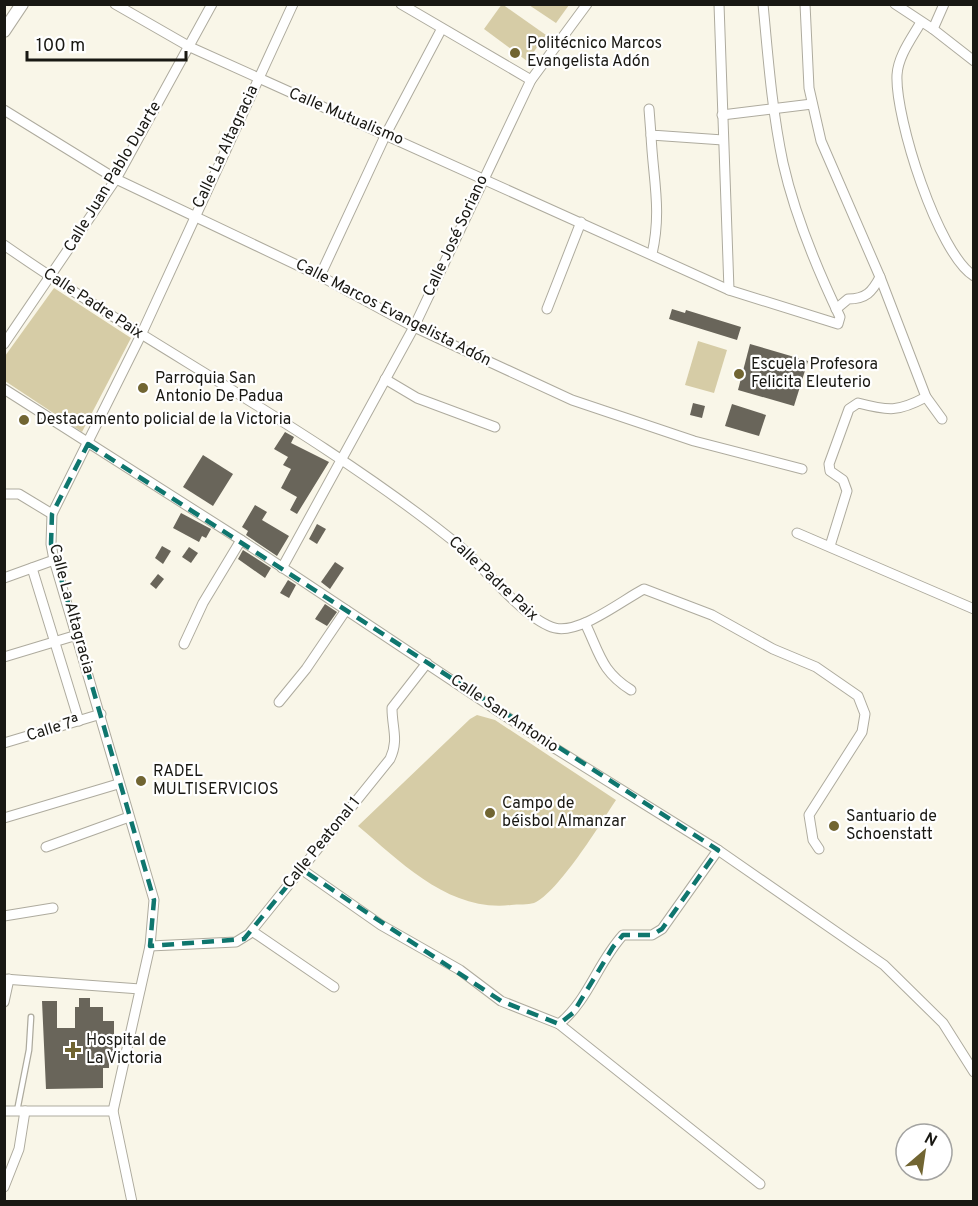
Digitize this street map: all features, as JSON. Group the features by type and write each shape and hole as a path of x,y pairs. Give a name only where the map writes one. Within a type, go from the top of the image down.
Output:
{"main road":[{"path":"4,31 22,4"}],"street":[{"name":"Calle Mutualismo","path":"115,4 190,47 258,79 386,134 729,290 838,324 841,320 836,309"},
{"name":"Calle Juan Pablo Duarte","path":"4,345 116,179 213,4"},
{"name":"Calle La Altagracia","path":"113,1111 150,946 154,900 54,561 51,544 52,514 141,334 194,214 293,4"},
{"path":"401,4 441,30 531,80"},
{"name":"Calle José Soriano","path":"282,568 414,327 531,80 587,4"},
{"path":"719,4 729,290"},
{"path":"763,4 783,164 809,244 836,309 848,299 859,299 869,294 880,277"},
{"path":"805,4 809,88 820,141 880,277 926,397 942,419"},
{"path":"895,4 974,62"},
{"path":"933,30 944,4"},
{"path":"921,22 902,56 897,75 907,145 949,249 962,268 974,276"},
{"path":"320,276 386,134 441,30"},
{"path":"722,115 812,104"},
{"path":"649,109 653,179 659,212 652,254"},
{"name":"Calle Marcos Evangelista Adón","path":"4,110 116,179 194,214 320,276 414,327 572,400 694,441 802,469"},
{"path":"651,135 723,140"},
{"path":"547,309 581,222"},
{"name":"Calle Padre Paix","path":"4,245 51,278 341,458 413,509 462,548 540,623 568,629 585,623 644,589 712,615 773,649 816,667 858,696 865,714 862,732 809,815 813,840 819,849"},
{"path":"385,380 427,402 495,427"},
{"name":"Calle San Antonio","path":"4,389 241,540 540,739 718,850 885,965 943,1023 974,1072"},
{"path":"830,546 846,491 843,480 830,471 829,464 849,409 858,403 884,410 903,409 926,397"},
{"path":"4,494 19,494 52,514"},
{"path":"797,533 974,609"},
{"path":"184,644 202,603 241,540"},
{"path":"4,578 54,561"},
{"path":"32,568 79,721"},
{"path":"279,702 306,669 346,609"},
{"path":"585,623 605,669 631,690"},
{"path":"4,657 77,635"},
{"name":"Calle Peatonal 1","path":"150,946 237,942 252,931 390,759 396,747 392,708 427,663"},
{"name":"Calle 7ª","path":"4,743 100,714"},
{"path":"4,818 118,784"},
{"path":"46,847 129,817"},
{"path":"559,1024 573,1013 613,946 623,935 652,935 662,929 718,850"},
{"path":"302,869 381,925 460,970 501,1001 559,1024 760,1184"},
{"path":"4,916 53,908"},
{"path":"252,931 334,987"},
{"path":"4,1002 7,979 140,989"},
{"path":"4,1111 113,1111 132,1202"},
{"path":"4,1187 19,1149 21,1111"}],"lane":[{"path":"21,1111 32,1017"}],"highlighted area":[{"path":"88,444 241,540 718,850 662,929 652,935 623,935 613,947 573,1013 559,1024 501,1001 301,869 244,939 150,946 154,900 51,544 52,514"}],"shaded area":[{"path":"502,4 546,35 527,61 484,29"},
{"path":"529,5 569,5 556,23"},
{"path":"54,288 131,338 82,432 5,381 5,356"},
{"path":"698,341 727,350 714,393 685,385"},
{"name":"Campo de béisbol Almanzar","path":"477,715 495,720 616,800 567,872 544,897 534,903 488,905 467,901 447,893 409,869 358,826 470,719"}],"building":[{"path":"672,309 685,313 686,310 741,327 737,340 669,319"},
{"path":"750,344 808,361 794,406 738,390"},
{"path":"693,403 705,406 702,418 690,415"},
{"path":"732,404 766,415 759,436 725,426"},
{"path":"285,432 294,437 291,443 329,462 297,514 290,510 297,497 281,488 291,469 283,465 288,457 274,449"},
{"path":"203,455 233,474 213,506 183,487"},
{"path":"255,505 267,512 262,520 289,536 277,556 246,535 248,531 242,527"},
{"path":"181,513 211,529 206,538 202,536 199,542 173,528"},
{"path":"317,524 326,529 317,544 309,539"},
{"path":"162,546 171,551 163,564 155,558"},
{"path":"189,547 198,553 191,563 182,557"},
{"path":"243,550 271,568 265,578 238,559"},
{"path":"335,562 344,568 330,589 321,582"},
{"path":"158,574 164,579 156,589 150,584"},
{"path":"288,580 296,585 289,598 280,593"},
{"path":"325,604 337,612 327,626 315,619"},
{"path":"79,998 90,998 90,1007 103,1007 103,1021 114,1021 114,1052 109,1052 109,1068 103,1068 103,1088 46,1089 42,1001 57,1001 57,1028 75,1028 75,1007 79,1007"}],"place":[{"name":"Politécnico Marcos Evangelista Adón","path":"515,53"},
{"name":"Escuela Profesora Felicita Eleuterio","path":"739,374"},
{"name":"Parroquia San Antonio De Padua","path":"143,388"},
{"name":"Destacamento policial de la Victoria","path":"24,420"},
{"name":"RADEL MULTISERVICIOS","path":"141,781"},
{"name":"Campo de béisbol Almanzar","path":"490,813"},
{"name":"Santuario de Schoenstatt","path":"834,826"},
{"name":"Hospital de La Victoria","path":"73,1050"}]}
